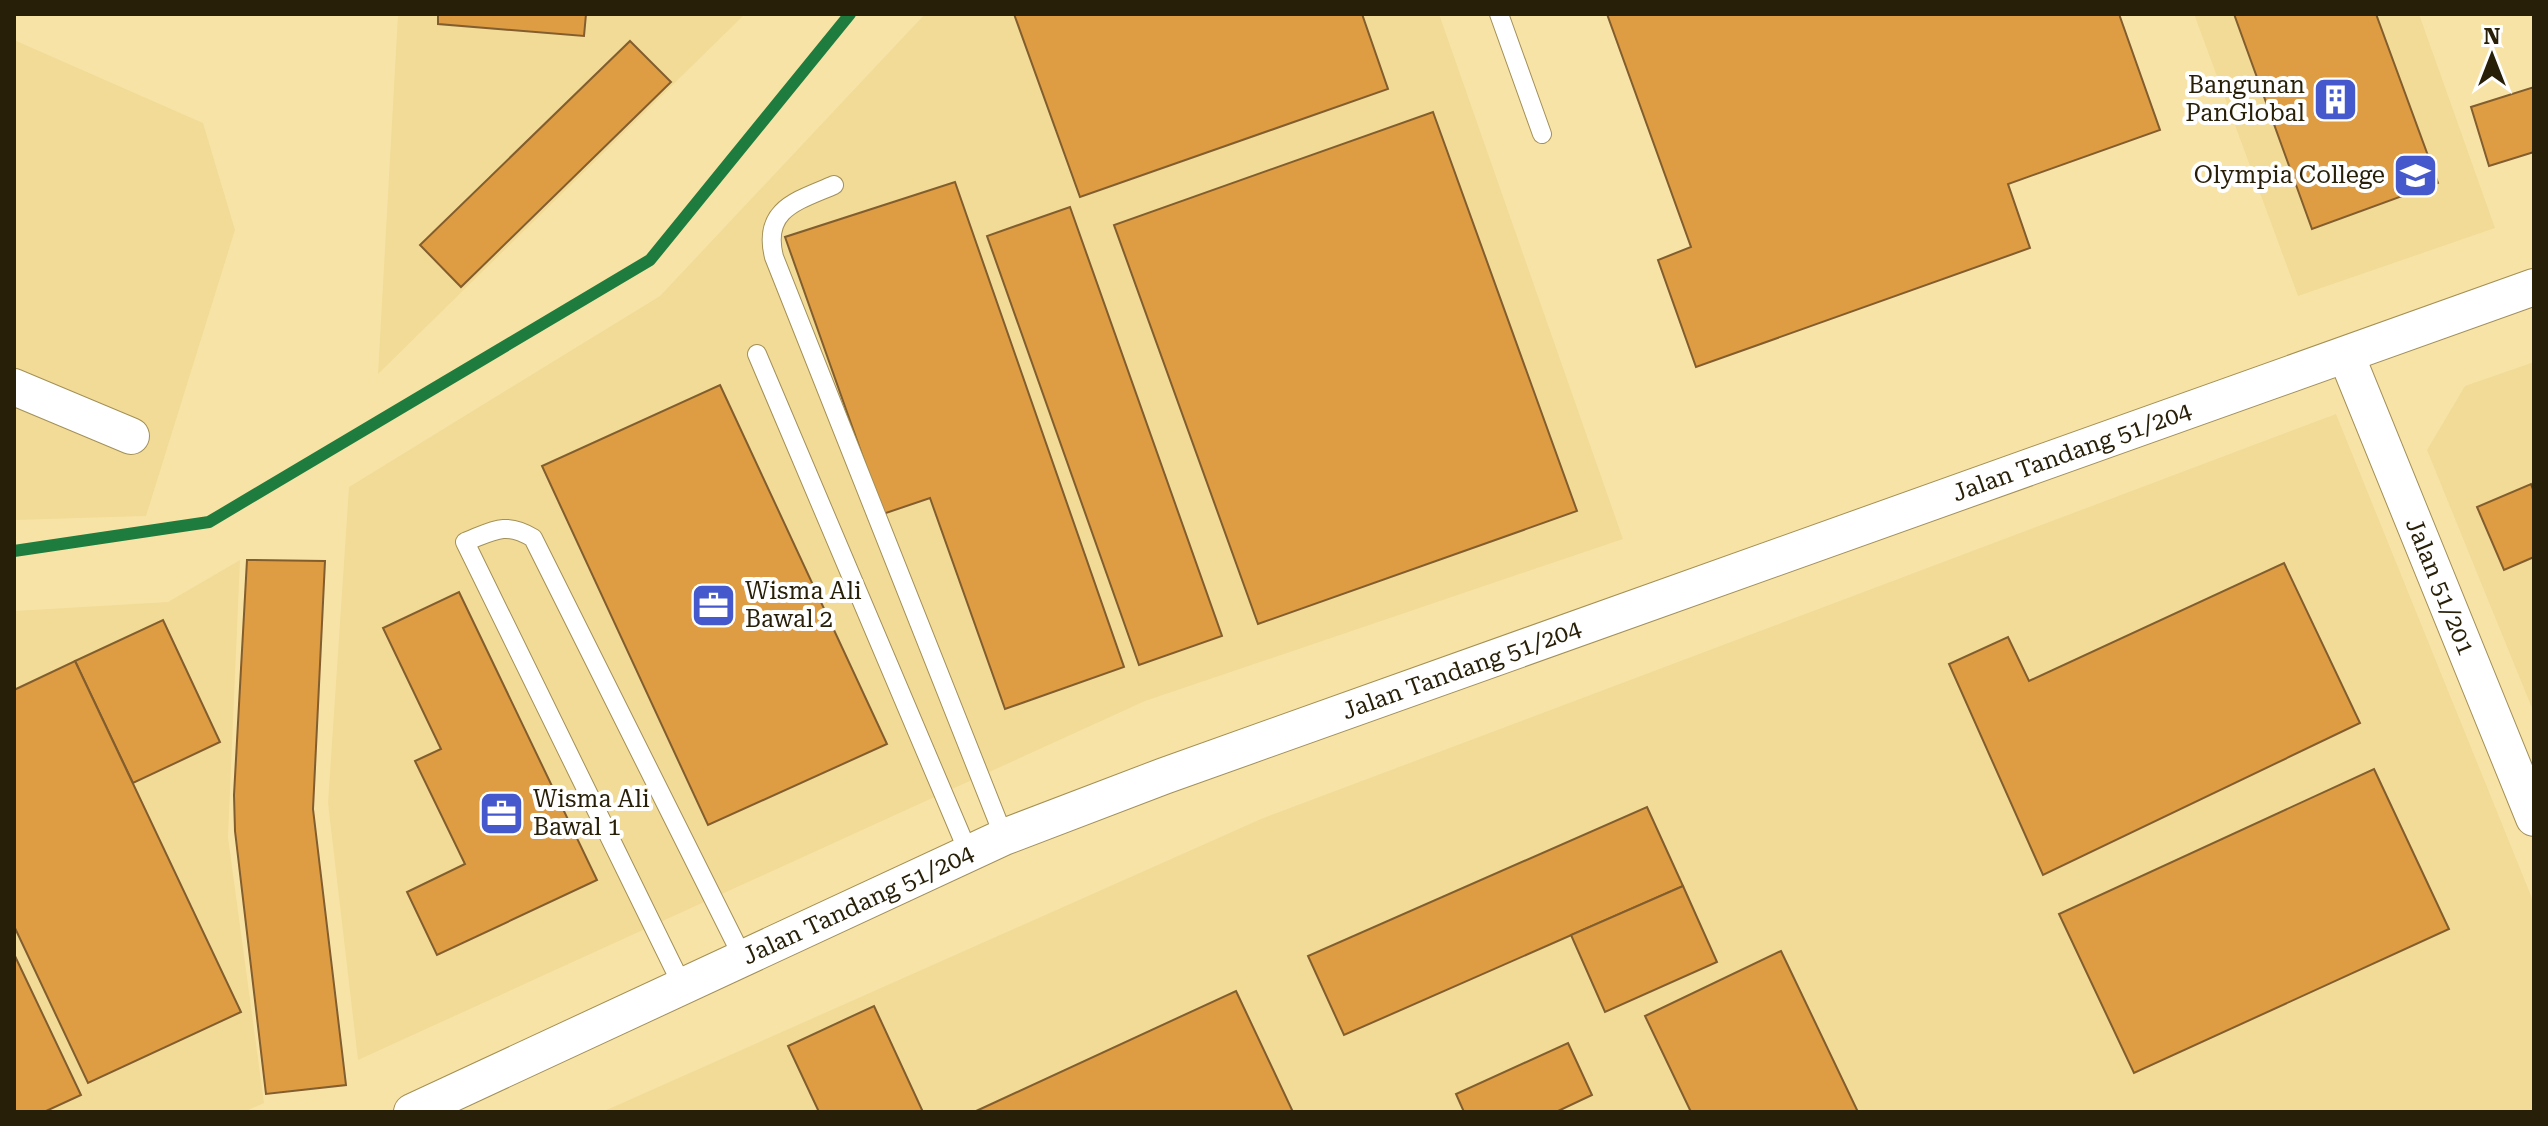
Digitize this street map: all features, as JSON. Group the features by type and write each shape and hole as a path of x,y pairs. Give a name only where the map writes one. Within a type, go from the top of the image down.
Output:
{"street":[{"name":"Jalan Tandang 51/204","path":"412,1112 1004,837 1164,776 2534,287"},
{"name":"Jalan 51/201","path":"2346,355 2534,818"},
{"path":"14,387 131,436"}],"lane":[{"path":"1499,14 1542,134"},
{"path":"834,185 796,201 782,211 773,225 770,241 774,257 1004,837"},
{"path":"757,354 969,854"},
{"path":"682,985 465,542 503,527 520,530 533,538 743,958"}],"shaded area":[{"path":"398,14 745,14 378,374"},
{"path":"925,14 1439,14 1623,539 1145,701 358,1060 328,803 349,487 660,296"},
{"path":"2194,14 2419,14 2495,228 2298,296"},
{"path":"14,40 203,123 235,230 146,516 14,520"},
{"path":"2534,362 2534,713 2427,450 2465,386"},
{"path":"2336,414 2534,903 2534,1112 602,1112 1261,819"},
{"path":"240,560 228,837 264,1103 244,1112 14,1112 14,611 168,602"}],"building":[{"path":"438,14 586,14 584,36 438,24"},
{"path":"1014,14 1362,14 1388,89 1080,197"},
{"path":"1607,14 2119,14 2160,130 2008,184 2030,248 1696,367 1658,260 1691,247"},
{"name":"Bangunan PanGlobal","path":"2234,14 2376,14 2438,183 2312,229"},
{"path":"630,41 671,82 461,287 420,245"},
{"path":"2534,87 2534,152 2489,166 2471,107"},
{"path":"1433,112 1577,511 1258,624 1114,225"},
{"path":"955,182 1124,667 1005,709 930,498 883,514 785,237"},
{"path":"1070,207 1222,636 1139,665 987,236"},
{"name":"Wisma Ali Bawal 2","path":"720,385 887,744 708,825 542,466"},
{"path":"2531,484 2534,492 2534,557 2504,570 2477,507"},
{"path":"247,560 325,561 313,809 346,1085 266,1094 235,831 234,795"},
{"path":"2284,563 2360,723 2043,875 1949,664 2008,637 2029,681"},
{"name":"Wisma Ali Bawal 1","path":"459,592 597,880 437,955 407,892 465,864 415,761 441,749 383,628"},
{"path":"163,620 220,742 133,783 75,661"},
{"path":"75,661 241,1012 88,1083 14,926 14,690"},
{"path":"2374,769 2449,929 2134,1073 2059,914"},
{"path":"1647,807 1683,886 1344,1035 1308,956"},
{"path":"1683,886 1717,962 1605,1012 1571,935"},
{"path":"1781,951 1858,1112 1691,1112 1645,1016"},
{"path":"14,954 81,1095 44,1112 14,1112"},
{"path":"1236,991 1293,1112 974,1112"},
{"path":"874,1006 923,1112 819,1112 788,1046"},
{"path":"1568,1043 1592,1095 1556,1112 1464,1112 1456,1094"}],"waterway":[{"path":"14,551 209,522 650,260 850,14"}],"place":[{"name":"Bangunan PanGlobal","path":"2336,99"},
{"name":"Olympia College","path":"2416,175"},
{"name":"Wisma Ali Bawal 2","path":"714,605"},
{"name":"Wisma Ali Bawal 1","path":"502,813"}]}
